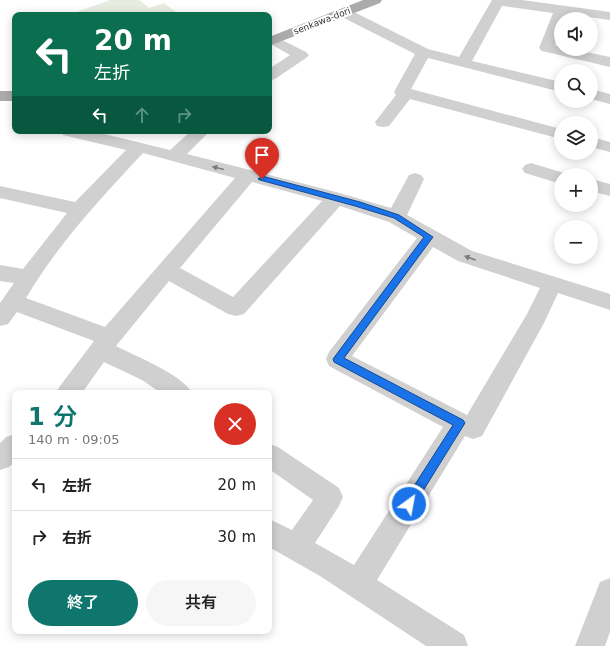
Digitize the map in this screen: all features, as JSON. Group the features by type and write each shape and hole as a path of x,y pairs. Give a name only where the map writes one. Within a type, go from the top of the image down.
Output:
{"main road":[{"name":"senkawa-dori","path":"272,41 346,13 375,0"},
{"path":"0,96 12,96"}],"street":[{"path":"462,63 498,1 610,16"},
{"path":"561,9 547,48 610,62"},
{"path":"346,13 423,52 554,85"},
{"path":"272,41 301,55 272,74"},
{"path":"423,52 402,92 554,132"},
{"path":"383,122 406,93"},
{"path":"598,96 610,99"},
{"path":"82,134 248,175 336,198 396,216 429,237 465,256 610,302"},
{"path":"173,157 198,134"},
{"path":"598,144 610,147"},
{"path":"139,147 80,209 28,277 6,310 106,344 176,390"},
{"path":"531,169 554,176"},
{"path":"70,390 166,270 248,175"},
{"path":"396,216 415,179"},
{"path":"598,187 610,190"},
{"path":"0,192 80,209"},
{"path":"166,270 236,308 336,198"},
{"path":"429,237 337,359 460,423 473,428 536,317 552,284"},
{"path":"0,273 28,277"},
{"path":"359,584 460,423"},
{"path":"0,459 12,448"},
{"path":"272,457 330,497 296,548"},
{"path":"272,534 359,584 453,646"},
{"path":"590,646 610,592"}],"shaded area":[{"path":"110,0 139,0 149,8 164,3 176,12 76,12"}],"route":[{"path":"262,179 396,216 429,237 337,359 460,423 409,504"}]}
